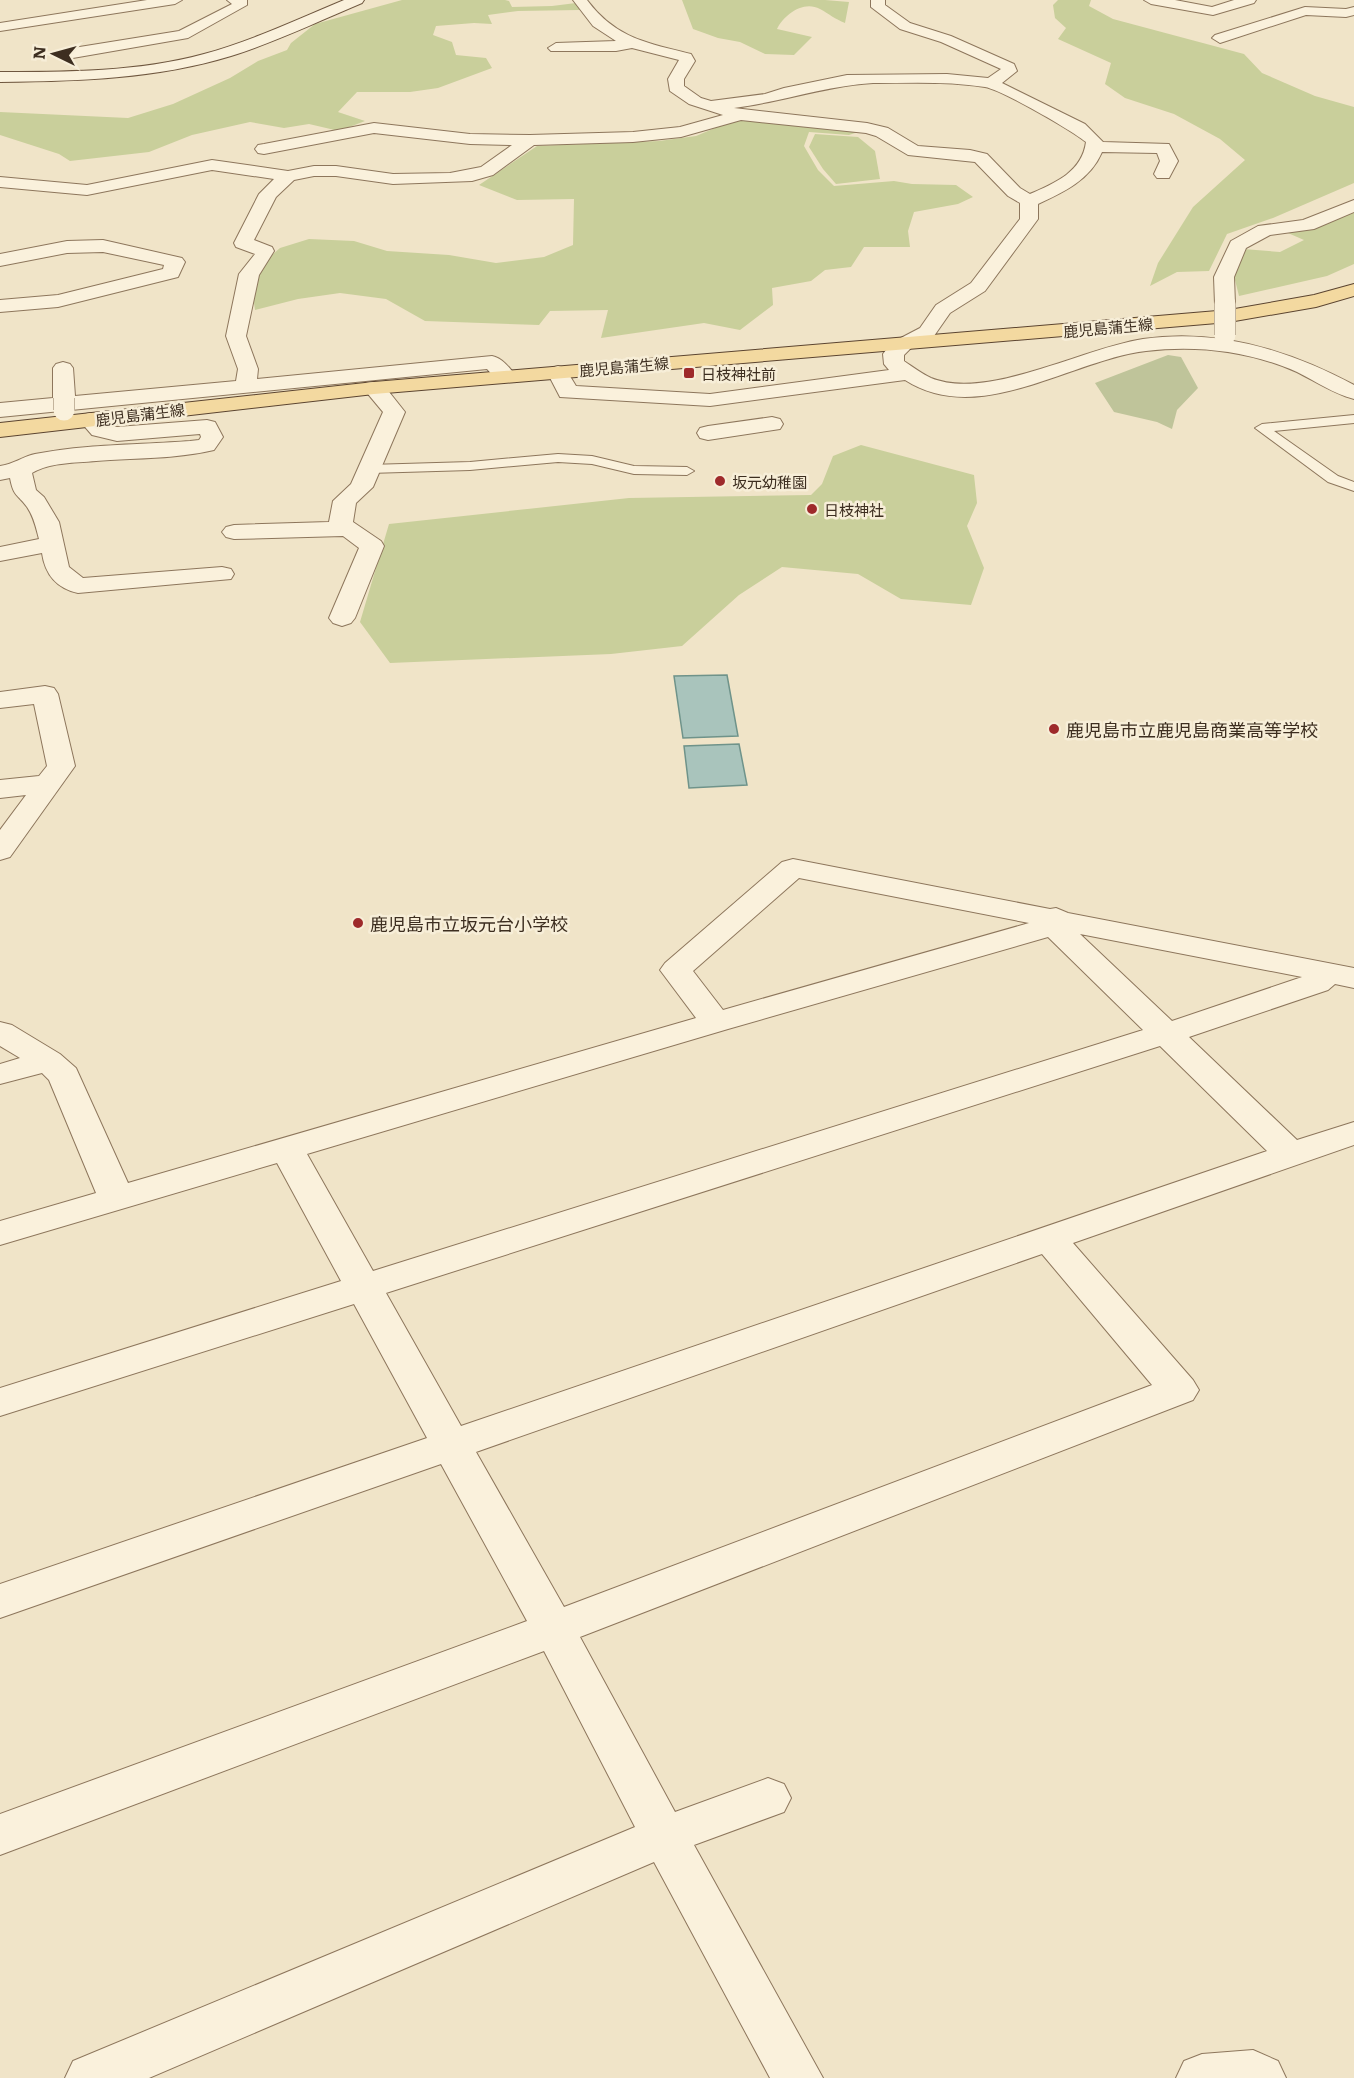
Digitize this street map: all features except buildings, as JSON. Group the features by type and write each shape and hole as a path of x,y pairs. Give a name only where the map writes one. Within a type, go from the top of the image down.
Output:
{"main road":[{"name":"鹿児島蒲生線","path":"0,430 65,410 90,420 374,388 505,376 1229,316 1305,303 1354,290"}],"street":[{"path":"0,27 175,0"},
{"path":"92,75 62,51 183,35 240,5 240,1 234,0"},
{"path":"0,77 92,75 143,70 207,58 357,0"},
{"path":"580,0 599,25 615,35 654,50 686,57"},
{"path":"878,0 878,7 906,26 946,39 1008,67 1009,71 991,83"},
{"path":"1151,0 1213,11 1249,0"},
{"path":"1220,38 1305,11 1347,13 1354,11"},
{"path":"20,24 39,36"},
{"path":"556,48 636,43"},
{"path":"617,62 686,57"},
{"path":"686,57 687,61 676,79 675,88 695,101 740,115 867,128 882,132 914,151 970,155 981,159 1014,192 1029,201"},
{"path":"707,106 768,99 814,85 873,78 947,79 991,83 1079,128 1095,141 1095,147 1084,168 1065,185 1029,201"},
{"path":"264,149 374,128 470,139 530,140 660,135 704,126 740,115"},
{"path":"0,182 87,190 213,165 288,176 325,171 393,179 472,176 487,171 530,140"},
{"path":"1095,147 1163,148 1169,161 1163,174"},
{"path":"246,385 248,369 236,336 249,274 265,251 243,243 268,194 288,176"},
{"path":"1029,201 1029,219 978,287 943,309 927,332 904,344 893,354 894,364 906,374 939,387 966,390 995,389 1108,353 1143,345 1225,340 1290,361 1354,393"},
{"path":"1225,340 1224,277 1238,245 1264,230 1307,225 1354,205"},
{"path":"0,260 67,248 103,246 176,262 171,273 58,301 0,306"},
{"path":"0,410 492,362 505,376"},
{"path":"63,368 65,410"},
{"path":"558,372 568,392 710,400 906,374"},
{"path":"342,618 372,546 341,524 345,501 361,487 394,411 374,388"},
{"path":"708,433 777,429 746,397"},
{"path":"90,420 100,430 117,434 207,427 212,437 206,445 190,448 72,456 36,461 10,471 25,493 36,502 47,522 57,570 78,586 222,574"},
{"path":"234,532 348,529"},
{"path":"0,554 52,544"},
{"path":"0,700 45,694 61,766 0,851"},
{"path":"0,789 48,784"},
{"path":"716,1022 676,970 794,868 1055,922 1341,975"},
{"path":"0,1233 1055,922"},
{"path":"1055,922 1292,1155"},
{"path":"0,1402 1168,1033 1341,975"},
{"path":"0,1032 48,1061 64,1075 117,1199"},
{"path":"0,1074 48,1061"},
{"path":"0,1601 1050,1240 1354,1133"},
{"path":"287,1150 554,1629 664,1836 798,2078"},
{"path":"0,1834 554,1629 1179,1390 1050,1240"},
{"path":"91,2078 664,1836 768,1798"},
{"path":"1202,2078 1253,2074 1260,2078"}],"lane":[{"path":"1354,419 1262,428 1334,479 1354,487"},
{"path":"369,469 470,466 558,458 592,460 634,470 687,471"}],"green space":[{"path":"402,0 505,0 509,1 512,7 584,2 579,10 518,11 488,15 492,24 436,26 433,35 452,42 456,55 486,58 492,68 438,88 410,92 357,92 338,112 365,121 339,131 309,124 284,128 250,122 192,135 149,152 70,161 59,154 0,135 0,112 128,118 173,104 230,78 258,61 287,50 291,43 315,24"},
{"path":"682,0 849,2 845,23 814,7 807,6 789,14 777,29 812,37 794,55 765,54 740,42 718,38 693,29"},
{"path":"1058,0 1091,0 1089,6 1113,19 1244,54 1262,73 1315,96 1354,107 1354,183 1273,218 1227,234 1209,271 1177,272 1150,286 1158,263 1193,207 1245,160 1220,139 1174,114 1125,98 1105,84 1111,63 1058,39 1066,28 1055,18 1053,5"},
{"path":"760,118 867,129 849,135 809,132 804,146 818,170 834,186 894,181 912,184 956,185 973,197 958,204 914,212 908,231 910,247 864,247 851,267 825,270 811,281 772,288 773,305 740,330 704,323 601,338 608,310 550,311 539,325 425,321 386,299 340,293 298,299 255,310 250,274 280,248 309,239 354,241 387,251 449,255 496,263 544,257 573,245 574,199 517,200 479,185 537,146 659,141 696,136 727,123"},
{"path":"815,134 858,137 875,151 880,179 836,184 809,147"},
{"path":"1354,210 1354,264 1327,276 1239,296 1234,276 1243,249 1280,252 1304,240 1281,230"},
{"path":"1168,355 1181,357 1198,388 1177,410 1172,429 1157,422 1114,412 1095,383"},
{"path":"861,445 974,475 977,503 967,526 984,568 971,605 901,599 858,574 782,567 739,595 682,646 611,654 390,663 360,622 389,524 629,498 811,495 822,484 833,456"}],"water":[{"path":"727,675 738,736 683,738 674,676"},
{"path":"739,744 747,785 689,788 684,746"}],"place":[{"name":"日枝神社前","path":"689,373"},
{"name":"坂元幼稚園","path":"720,481"},
{"name":"日枝神社","path":"812,509"},
{"name":"鹿児島市立鹿児島商業高等学校","path":"1054,729"},
{"name":"鹿児島市立坂元台小学校","path":"358,923"}]}
